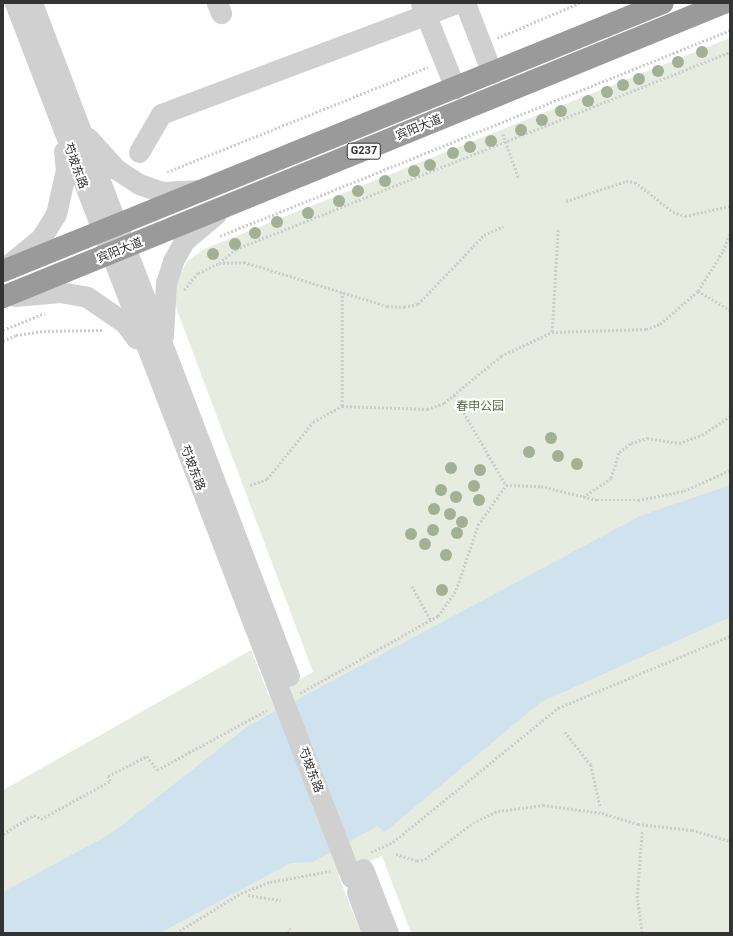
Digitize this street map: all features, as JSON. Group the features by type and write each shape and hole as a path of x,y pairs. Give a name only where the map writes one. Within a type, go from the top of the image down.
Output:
{"highway":[{"name":"宾阳大道","path":"3,270 108,230 663,3"},
{"name":"宾阳大道","path":"3,297 117,253 724,3"}],"street":[{"name":"芍坡东路","path":"14,3 70,127"},
{"name":"芍坡东路","path":"32,3 70,127 156,355 287,686 354,867 372,933"},
{"path":"139,152 161,114 423,9 458,3"},
{"path":"465,3 492,73"},
{"path":"423,9 455,88"},
{"path":"70,127 139,184 162,192 211,187"},
{"path":"3,270 41,238 56,214 66,170 70,127"},
{"path":"156,355 173,261 200,224 223,209"},
{"path":"3,297 60,292 87,297 125,323 156,355"},
{"name":"芍坡东路","path":"354,867 388,933"}],"path":[{"path":"495,39 579,3"},
{"path":"216,238 730,30"},
{"path":"180,295 198,273 219,263 236,249 506,143 730,52"},
{"path":"159,172 190,165 430,66"},
{"path":"503,134 519,178"},
{"path":"566,201 626,181 635,182 673,212 685,216 730,206"},
{"path":"219,263 244,262 387,306 418,304 484,235 503,226"},
{"path":"552,332 558,229"},
{"path":"250,485 267,479 313,422 342,406 427,409 454,396 501,356 552,332 646,330 660,324 698,291 723,251 730,233"},
{"path":"698,291 730,310"},
{"path":"342,292 342,406"},
{"path":"3,341 16,334 44,331 93,333 106,329"},
{"path":"454,396 506,485"},
{"path":"583,497 611,478 619,452 631,443 647,438 679,443 702,435 730,416"},
{"path":"506,485 541,486 583,497 612,501 662,497 706,484 730,470"},
{"path":"287,686 431,620 456,590 478,525 506,485"},
{"path":"412,586 431,620"},
{"path":"176,933 263,884 354,867 393,842 558,708 730,636"},
{"path":"3,834 34,815 41,819 110,781 108,776 147,756 157,770 273,707"},
{"path":"565,732 591,765 600,806"},
{"path":"396,854 417,862 426,859 474,823 498,811 543,805 602,813 638,824 692,830 730,841"},
{"path":"642,831 637,898 642,933"},
{"path":"248,895 281,900"},
{"path":"288,933 290,928"}],"green space":[{"name":"春申公园","path":"730,38 730,933 411,933 382,856 338,875 361,933 3,933 3,790 251,650 269,696 313,672 177,310 173,287 187,262 204,249"}],"water":[{"path":"730,485 730,617 541,702 385,832 377,826 313,862 291,863 160,933 3,933 3,892 112,833 248,726 640,516"}]}
